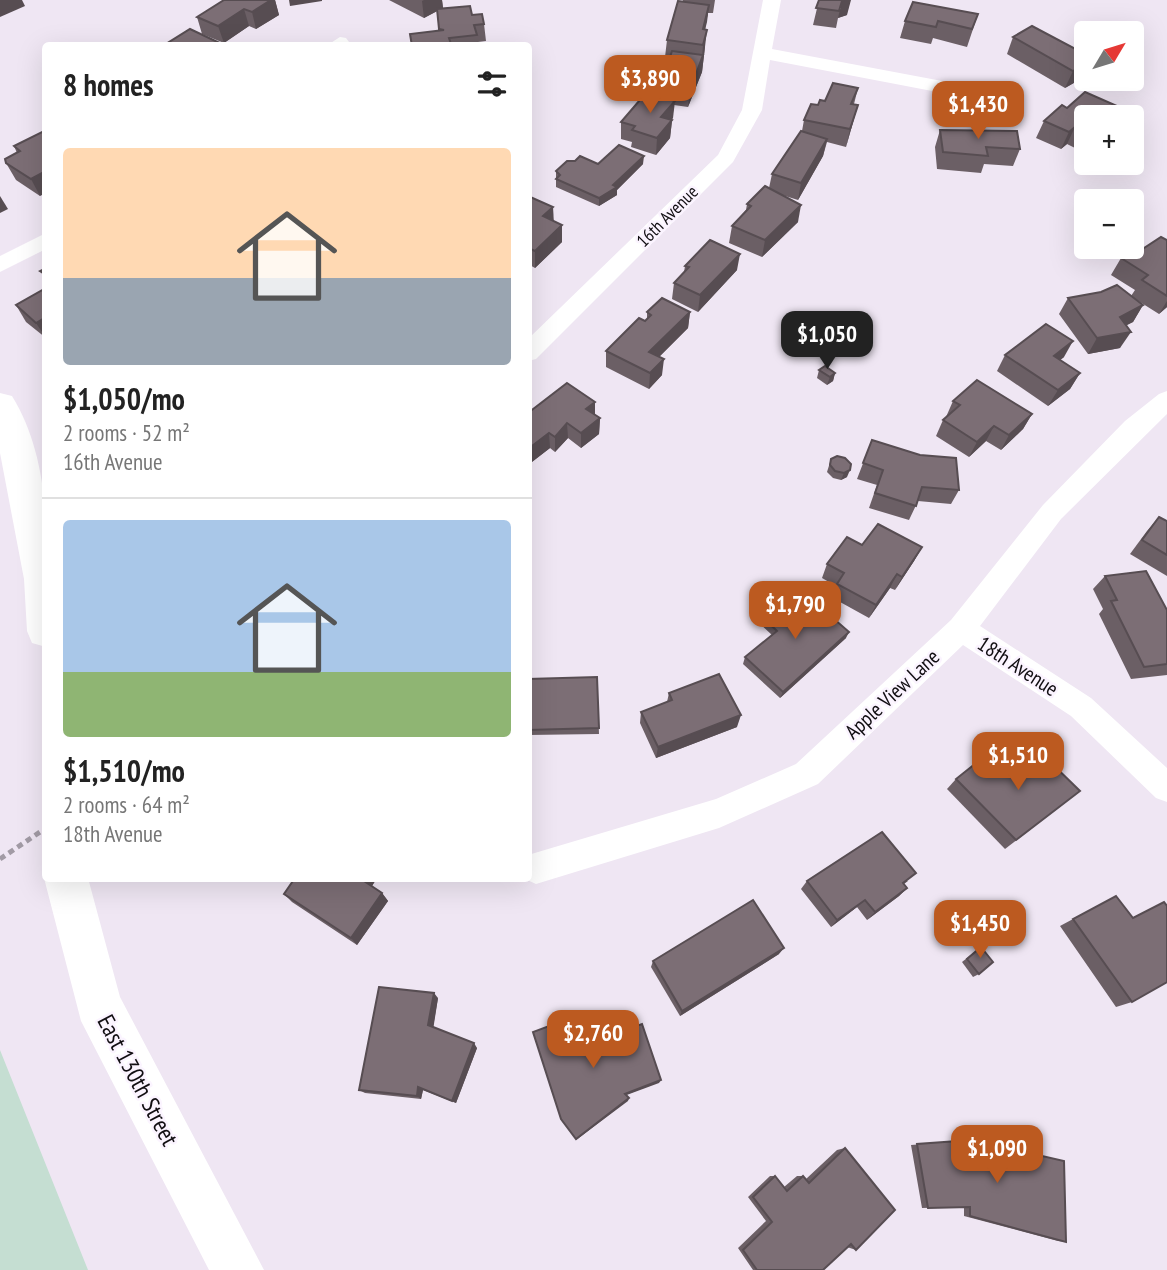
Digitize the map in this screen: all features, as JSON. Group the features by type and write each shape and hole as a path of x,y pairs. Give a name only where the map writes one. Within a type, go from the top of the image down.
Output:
{"street":[{"name":"16th Avenue","path":"532,349 726,158 752,110 772,0"},
{"path":"763,53 974,93"},
{"path":"0,265 42,242"},
{"name":"Apple View Lane","path":"536,868 719,813 807,774 961,629 1052,512 1134,428 1167,400"},
{"path":"0,405 11,423 42,570"},
{"name":"18th Avenue","path":"961,629 1081,706 1167,788"},
{"name":"East 130th Street","path":"67,882 98,1004 237,1270"}],"path":[{"path":"0,859 42,831"}],"green space":[{"path":"0,1050 88,1270 0,1270"}],"building":[{"path":"224,0 271,0 252,12 244,9 218,26 197,17"},
{"path":"819,0 844,0 839,11 816,8"},
{"path":"678,1 709,5 703,29 707,30 703,45 667,40"},
{"path":"913,2 978,14 972,29 938,21 936,27 905,21"},
{"path":"470,6 472,15 482,14 484,24 474,25 477,35 449,38 450,42 411,42 410,34 444,30 439,29 437,9"},
{"path":"1032,26 1074,48 1074,70 1073,71 1013,37"},
{"path":"190,29 218,42 169,42"},
{"path":"672,51 703,55 690,90 662,86 666,73 656,72 660,59 669,60"},
{"path":"833,83 858,88 851,104 858,105 850,129 804,120 811,104 818,105 820,100 825,101"},
{"path":"1085,92 1115,105 1074,105 1074,128 1069,132 1044,121 1062,105 1067,108"},
{"path":"646,93 675,101 661,117 672,120 657,138 632,130 635,126 621,122"},
{"path":"940,130 1017,131 1020,149 986,147 988,156 943,152"},
{"path":"801,131 827,139 801,183 772,174"},
{"path":"42,132 42,173 31,179 6,163 5,159 20,151 14,146"},
{"path":"619,145 644,156 613,185 617,187 599,198 556,179 560,175 556,171 567,161 575,161 580,156 598,164"},
{"path":"765,186 801,205 765,240 732,226 751,206 747,204"},
{"path":"532,198 553,207 543,216 562,225 535,251 532,250"},
{"path":"1161,237 1167,240 1167,296 1142,280 1148,275 1123,259 1144,259 1144,248"},
{"path":"710,240 740,254 700,295 674,283 689,267 685,266"},
{"path":"1117,285 1143,305 1120,317 1131,332 1097,338 1068,298 1101,292"},
{"path":"42,290 42,319 36,323 16,305"},
{"path":"662,298 690,312 649,352 664,359 650,373 606,351 639,318 645,321 651,315 647,312"},
{"path":"1046,324 1073,341 1054,356 1080,373 1058,390 1005,355"},
{"path":"825,366 835,373 830,377 819,370"},
{"path":"977,380 1032,414 1009,435 994,426 977,442 943,420 960,405 953,401"},
{"path":"567,383 595,402 586,409 600,418 581,433 567,423 555,437 549,433 532,446 532,410"},
{"path":"872,440 920,455 956,458 959,490 922,487 916,506 875,493 883,470 863,463"},
{"path":"837,456 845,458 851,464 850,470 844,473 835,471 830,465 831,459"},
{"path":"1159,517 1167,521 1167,555 1142,540"},
{"path":"878,524 922,547 902,577 897,574 876,605 837,584 844,573 827,564 847,537 862,545"},
{"path":"1146,571 1167,610 1167,664 1144,667 1111,601 1117,600 1105,576"},
{"path":"790,592 811,611 818,605 849,632 783,692 745,657 777,631 760,615"},
{"path":"719,674 741,715 658,747 641,712 672,700 669,693"},
{"path":"597,677 599,728 532,730 532,679"},
{"path":"990,752 1015,776 1042,754 1080,791 1016,840 956,779"},
{"path":"882,832 916,873 903,883 907,888 875,912 865,900 837,920 807,881"},
{"path":"292,882 366,882 382,893 351,938 284,894"},
{"path":"1116,896 1133,918 1164,902 1167,906 1167,982 1132,1002 1073,919"},
{"path":"753,900 784,948 682,1011 653,961"},
{"path":"981,947 993,962 979,974 967,959"},
{"path":"379,987 434,993 428,1025 474,1043 452,1101 418,1087 417,1096 359,1090"},
{"path":"584,1013 593,1042 642,1024 661,1080 625,1094 629,1098 576,1139 561,1119 533,1032"},
{"path":"972,1140 1064,1161 1066,1242 970,1216 970,1207 928,1208 917,1144"},
{"path":"845,1148 895,1210 856,1250 851,1244 823,1270 757,1270 743,1250 772,1222 753,1197 775,1176 787,1191 803,1176 809,1183"}]}
